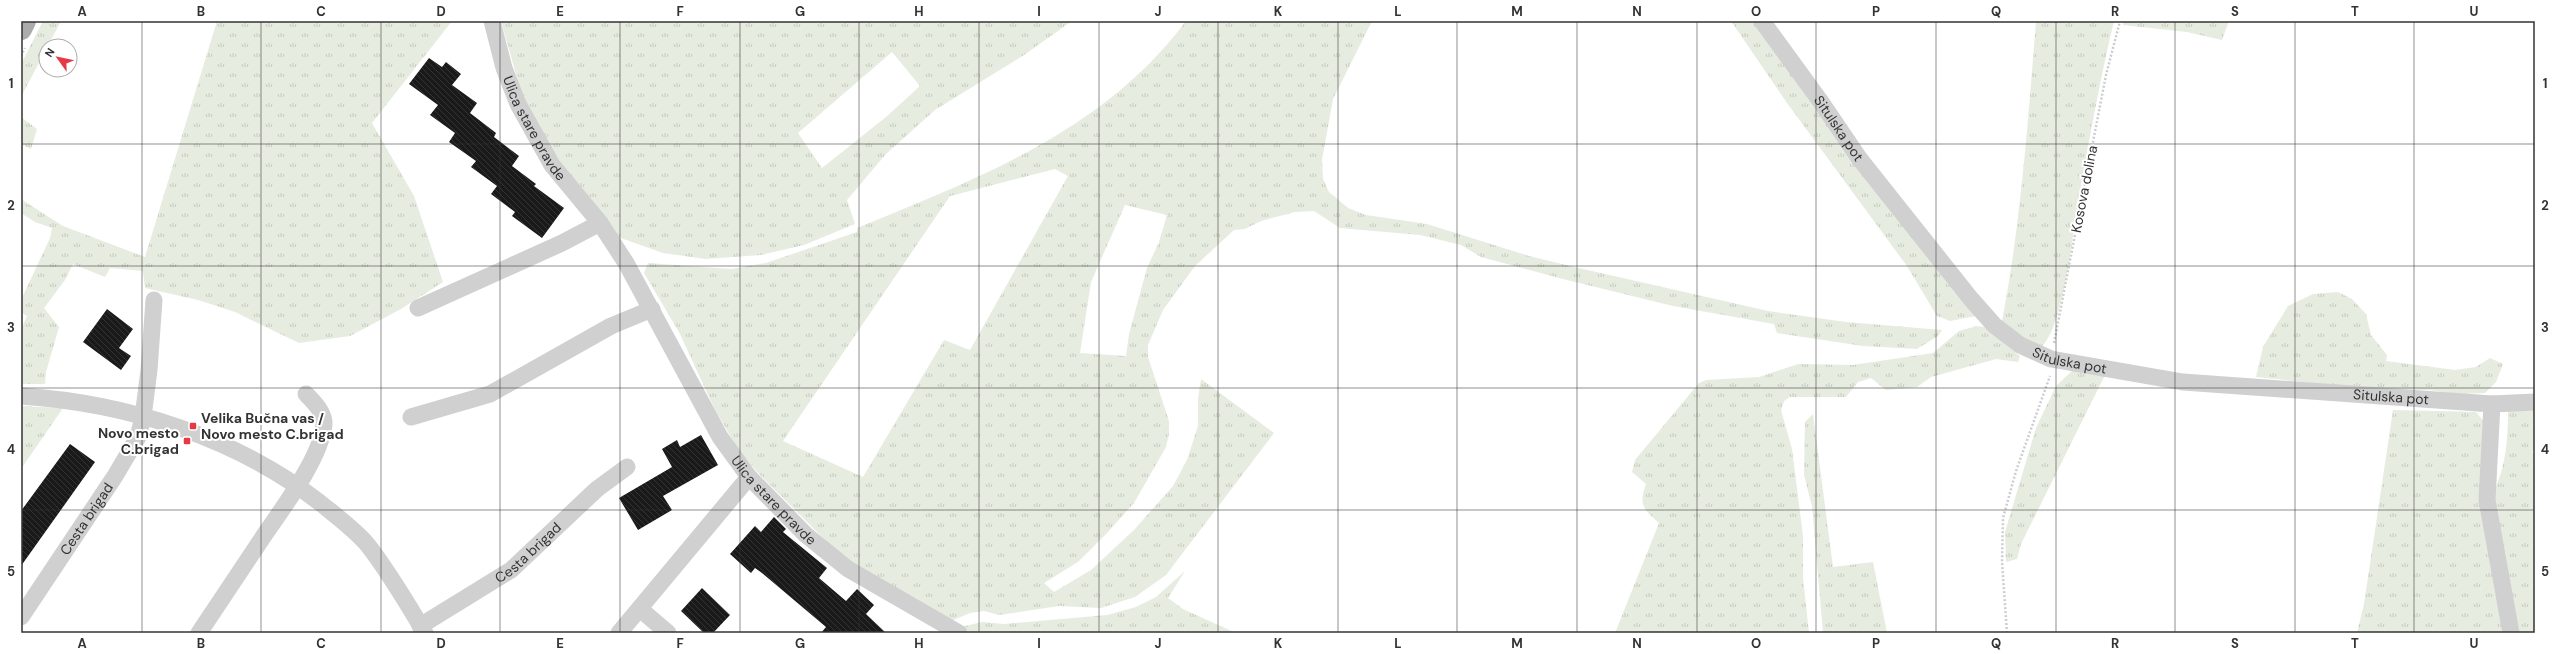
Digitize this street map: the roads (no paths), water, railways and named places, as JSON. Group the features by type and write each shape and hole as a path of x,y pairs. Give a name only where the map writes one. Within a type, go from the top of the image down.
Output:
{"main road":[{"path":"21,29 25,21"}],"street":[{"name":"Ulica stare pravde","path":"492,21 504,68 518,104 552,165 600,223 652,309 720,438 749,476 806,535 848,569 959,633"},
{"name":"Situlska pot","path":"1762,21 1821,102 1859,158 1971,299 1994,326 2020,345 2051,359 2183,382 2492,404 2535,402"},
{"path":"418,308 562,243 600,223"},
{"name":"Cesta brigad","path":"21,617 116,476 138,437 143,416 154,300"},
{"path":"411,417 490,394 611,326 652,309"},
{"path":"199,633 298,486 315,451 324,424 323,416 316,403 306,394"},
{"name":"Cesta brigad","path":"21,396 112,408 143,416 220,444 260,462 298,486 336,515 366,543 394,582 422,629 511,570 572,511 627,467"},
{"path":"2492,404 2487,500 2511,633"},
{"path":"618,633 640,609 749,476"},
{"path":"640,609 668,633"}],"place":[{"name":"Velika Bučna vas / Novo mesto C.brigad","path":"193,426"},
{"name":"Novo mesto C.brigad","path":"187,441"}]}
